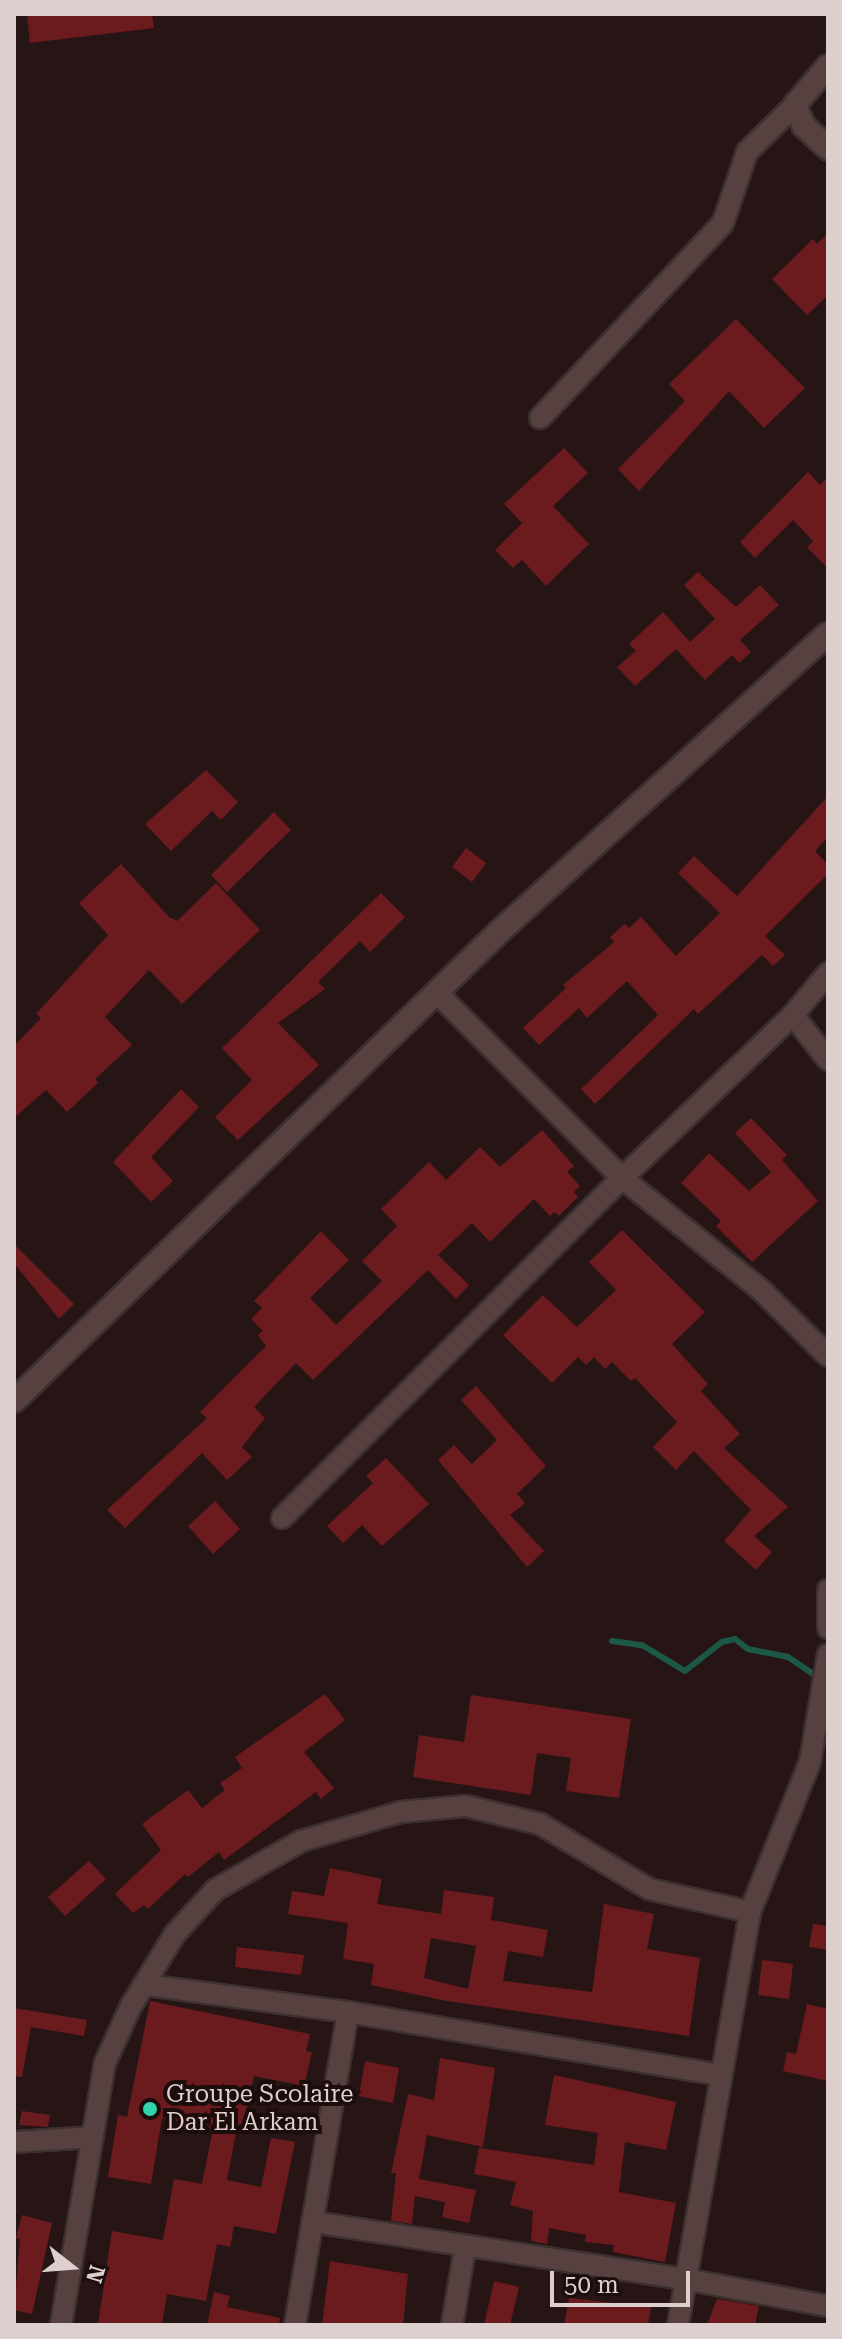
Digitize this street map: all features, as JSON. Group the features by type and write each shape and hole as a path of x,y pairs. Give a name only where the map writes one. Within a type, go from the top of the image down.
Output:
{"street":[{"path":"540,418 723,223 747,152 795,105 828,66"},
{"path":"795,105 804,126 828,148"},
{"path":"14,1401 437,993 828,634"},
{"path":"282,1518 622,1178 793,1015 828,973"},
{"path":"437,993 622,1178 760,1289 828,1356"},
{"path":"793,1015 828,1060"},
{"path":"828,1590 828,1628"},
{"path":"678,2325 750,1912 810,1762 828,1655"},
{"path":"61,2325 105,2063 175,1934 215,1890 301,1841 401,1812 466,1806 540,1824 649,1889 750,1912"},
{"path":"146,1985 348,2012 722,2075"},
{"path":"295,2325 348,2012"},
{"path":"14,2142 93,2137"},
{"path":"312,2222 465,2248 685,2279 828,2306"},
{"path":"452,2325 465,2248"}],"building":[{"path":"27,14 152,14 154,28 30,43"},
{"path":"828,233 828,295 807,315 772,279 813,239 817,244"},
{"path":"736,319 805,388 764,428 729,391 639,491 618,469 685,401 669,384"},
{"path":"564,448 588,473 553,506 589,544 546,586 522,560 513,568 495,550 522,523 504,504"},
{"path":"808,472 820,485 828,477 828,569 807,547 813,541 793,520 755,558 740,542"},
{"path":"698,572 736,607 760,585 779,605 740,640 751,652 739,663 732,655 705,680 676,649 635,686 617,667 636,651 629,644 663,612 690,642 715,619 684,585"},
{"path":"206,770 238,802 221,820 212,811 171,851 145,824"},
{"path":"828,796 828,837 815,851 828,865 828,874 765,936 785,955 773,966 762,955 698,1014 694,1009 595,1104 581,1089 658,1015 627,981 587,1018 579,1008 539,1045 523,1028 566,988 563,985 614,942 610,937 625,924 629,928 641,917 676,956 720,913 678,873 694,856 737,896"},
{"path":"274,812 291,830 227,892 211,875"},
{"path":"466,848 486,863 472,882 452,867"},
{"path":"121,864 169,917 177,921 216,883 260,930 182,1004 149,970 105,1017 132,1045 95,1079 98,1083 67,1112 46,1090 14,1118 14,1046 41,1018 36,1014 108,935 79,903"},
{"path":"381,893 405,917 370,952 360,941 318,982 325,989 278,1023 319,1065 238,1140 215,1117 252,1080 222,1048"},
{"path":"181,1089 199,1107 151,1157 173,1181 151,1202 113,1162"},
{"path":"751,1118 787,1155 782,1160 818,1201 752,1262 716,1226 721,1221 681,1183 709,1153 749,1191 771,1172 735,1133"},
{"path":"542,1130 574,1166 567,1172 580,1186 574,1192 578,1197 559,1216 554,1212 550,1216 534,1199 490,1242 472,1223 438,1255 469,1285 456,1299 428,1270 313,1380 296,1363 254,1407 265,1418 242,1447 252,1457 227,1480 202,1453 125,1528 107,1510 207,1418 200,1412 266,1346 258,1335 263,1331 251,1319 262,1308 254,1301 321,1231 349,1260 310,1298 336,1325 382,1281 362,1261 397,1226 381,1209 429,1162 446,1180 480,1147 500,1167"},
{"path":"622,1230 705,1312 672,1344 708,1384 701,1391 740,1434 724,1448 788,1507 754,1536 772,1552 756,1570 724,1541 751,1510 694,1451 676,1470 653,1447 677,1422 635,1378 631,1381 612,1362 605,1369 594,1357 586,1365 578,1357 552,1383 503,1335 543,1295 577,1327 616,1290 589,1262"},
{"path":"16,1246 74,1304 59,1319 14,1263"},
{"path":"476,1386 546,1466 517,1494 525,1503 510,1515 544,1551 527,1567 438,1460 454,1445 472,1464 497,1440 461,1400"},
{"path":"386,1458 429,1504 382,1546 362,1525 343,1543 327,1526 373,1483 366,1476"},
{"path":"215,1501 240,1529 213,1554 188,1526"},
{"path":"325,1694 345,1720 304,1752 334,1788 321,1799 316,1792 224,1860 219,1852 188,1877 185,1874 148,1909 144,1905 133,1913 115,1894 161,1850 142,1824 188,1790 202,1808 225,1790 220,1783 242,1768 235,1757"},
{"path":"471,1695 631,1719 619,1798 566,1791 571,1758 537,1753 531,1795 413,1777 419,1735 464,1742"},
{"path":"89,1861 106,1879 65,1916 48,1897"},
{"path":"330,1868 382,1879 377,1904 441,1914 444,1890 494,1897 491,1920 548,1930 543,1957 508,1951 503,1981 592,1992 604,1904 654,1914 647,1949 700,1958 689,2036 447,2001 371,1985 374,1964 343,1959 348,1923 288,1914 292,1891 324,1896","holes":["431,1938 476,1946 468,1989 424,1978"]},
{"path":"813,1924 828,1926 828,1950 809,1947"},
{"path":"237,1947 304,1955 301,1975 235,1967"},
{"path":"762,1960 793,1964 789,1999 758,1995"},
{"path":"150,2001 310,2034 306,2051 312,2052 304,2086 254,2076 241,2135 236,2133 227,2180 261,2187 271,2138 295,2142 276,2234 234,2226 230,2247 217,2244 206,2301 167,2294 162,2325 98,2324 112,2231 163,2240 174,2179 202,2184 213,2129 162,2118 151,2184 108,2177 118,2115 127,2117"},
{"path":"807,2004 828,2009 828,2081 783,2071 787,2052 796,2054"},
{"path":"14,2008 87,2020 84,2036 31,2027 22,2077 14,2076"},
{"path":"440,2058 495,2068 483,2147 427,2135 419,2179 476,2190 469,2223 442,2217 445,2202 415,2196 412,2224 391,2221 396,2173 391,2173 408,2094 434,2100"},
{"path":"365,2061 399,2068 393,2103 359,2096"},
{"path":"554,2075 676,2102 666,2150 625,2142 619,2192 676,2203 665,2262 613,2252 614,2245 585,2242 586,2235 549,2228 547,2244 531,2241 533,2211 510,2205 516,2182 474,2174 479,2148 594,2165 598,2133 545,2125"},
{"path":"22,2111 50,2115 48,2127 19,2125"},
{"path":"22,2215 52,2223 32,2314 14,2310 20,2239 16,2238"},
{"path":"330,2261 408,2274 403,2325 322,2325"},
{"path":"494,2281 519,2287 510,2325 484,2325"},
{"path":"214,2292 230,2296 227,2307 280,2318 279,2325 207,2325"},
{"path":"569,2298 651,2307 648,2325 564,2325"},
{"path":"717,2299 759,2306 755,2325 707,2325"}],"waterway":[{"path":"612,1641 642,1645 685,1671 722,1642 735,1639 748,1649 788,1657 816,1676"}],"place":[{"name":"Groupe Scolaire Dar El Arkam","path":"150,2109"}]}
